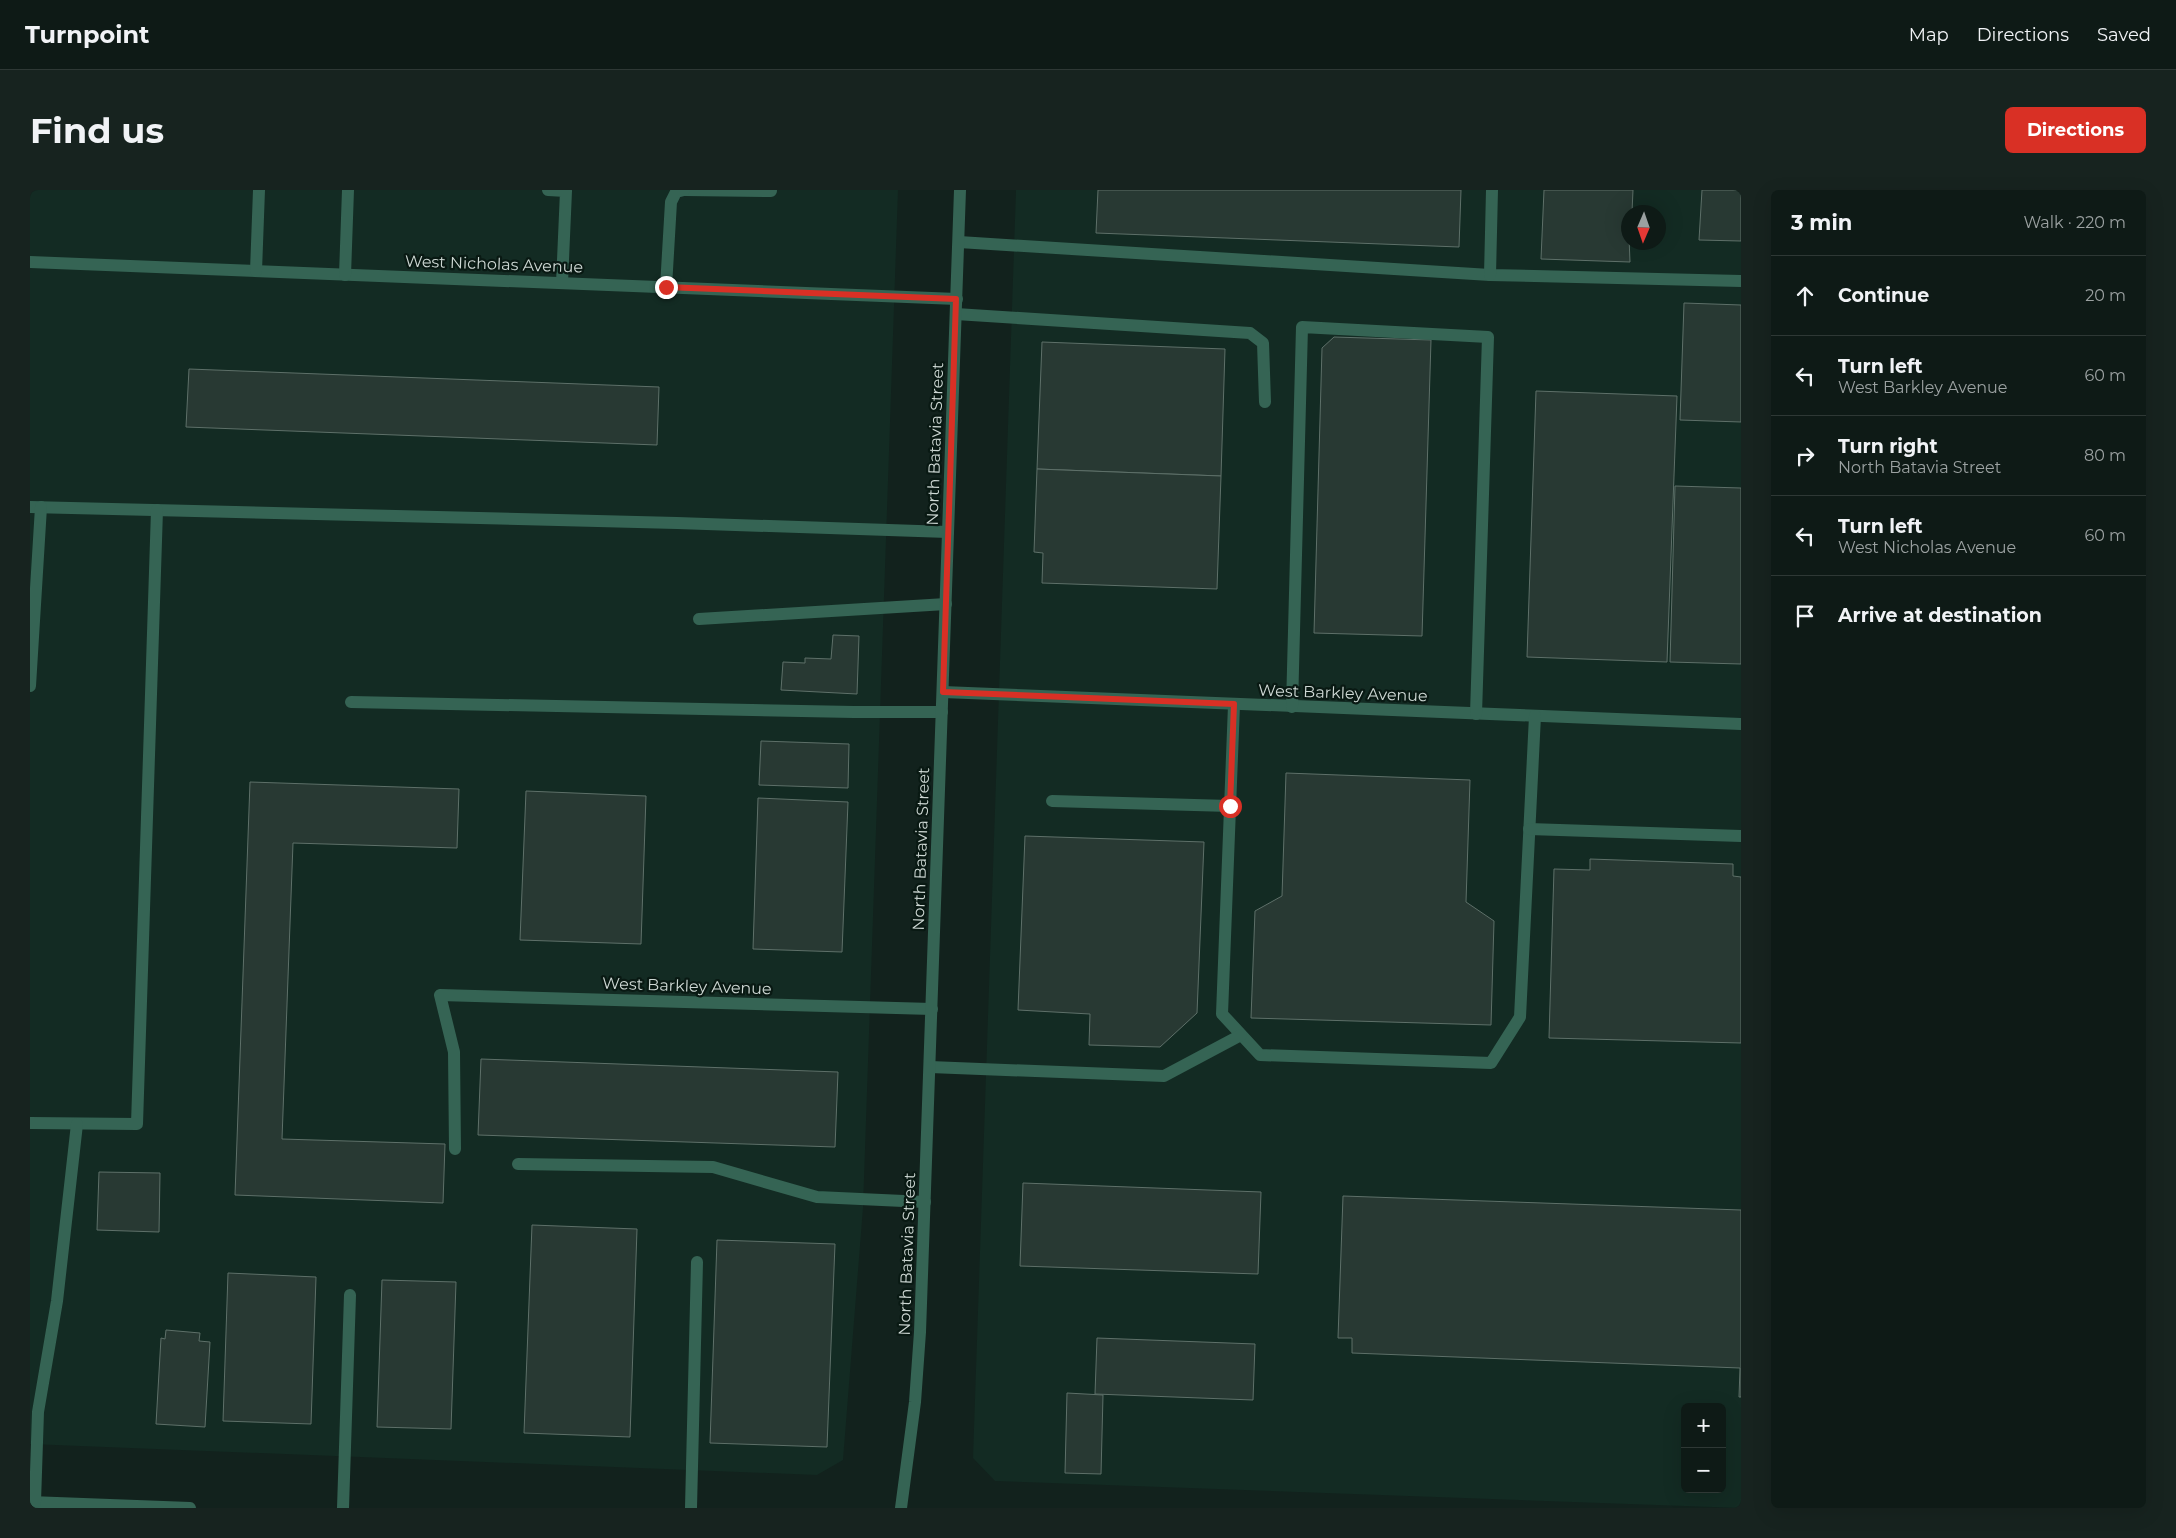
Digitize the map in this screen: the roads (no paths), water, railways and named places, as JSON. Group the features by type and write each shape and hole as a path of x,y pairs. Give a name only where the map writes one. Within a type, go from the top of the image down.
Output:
{"street":[{"path":"256,271 259,190"},
{"path":"345,274 348,190"},
{"path":"548,190 566,191 562,283"},
{"path":"666,287 671,202 676,192 684,190 771,191"},
{"name":"North Batavia Street","path":"901,1508 915,1402 920,1332 960,190"},
{"path":"1490,275 1492,190"},
{"path":"958,242 1490,275 1741,281"},
{"name":"West Nicholas Avenue","path":"30,262 956,299"},
{"path":"956,314 1250,333 1263,343 1265,402"},
{"path":"1292,707 1302,327 1488,337 1476,714"},
{"path":"30,686 35,507 677,523 948,532"},
{"path":"30,1123 137,1124 157,510"},
{"path":"699,619 946,604"},
{"name":"West Barkley Avenue","path":"943,692 1741,724"},
{"path":"351,702 844,712 942,712"},
{"path":"1234,704 1222,1014 1260,1055 1491,1063 1520,1017 1535,716"},
{"path":"1052,801 1230,806"},
{"path":"1529,829 1741,836"},
{"name":"West Barkley Avenue","path":"455,1149 454,1052 440,995 932,1009"},
{"path":"930,1068 1164,1076 1241,1035"},
{"path":"77,1124 57,1301 38,1412 33,1502 190,1508"},
{"path":"518,1164 713,1167 817,1197 925,1202"},
{"path":"691,1508 697,1262"},
{"path":"344,1508 350,1295"}]}
